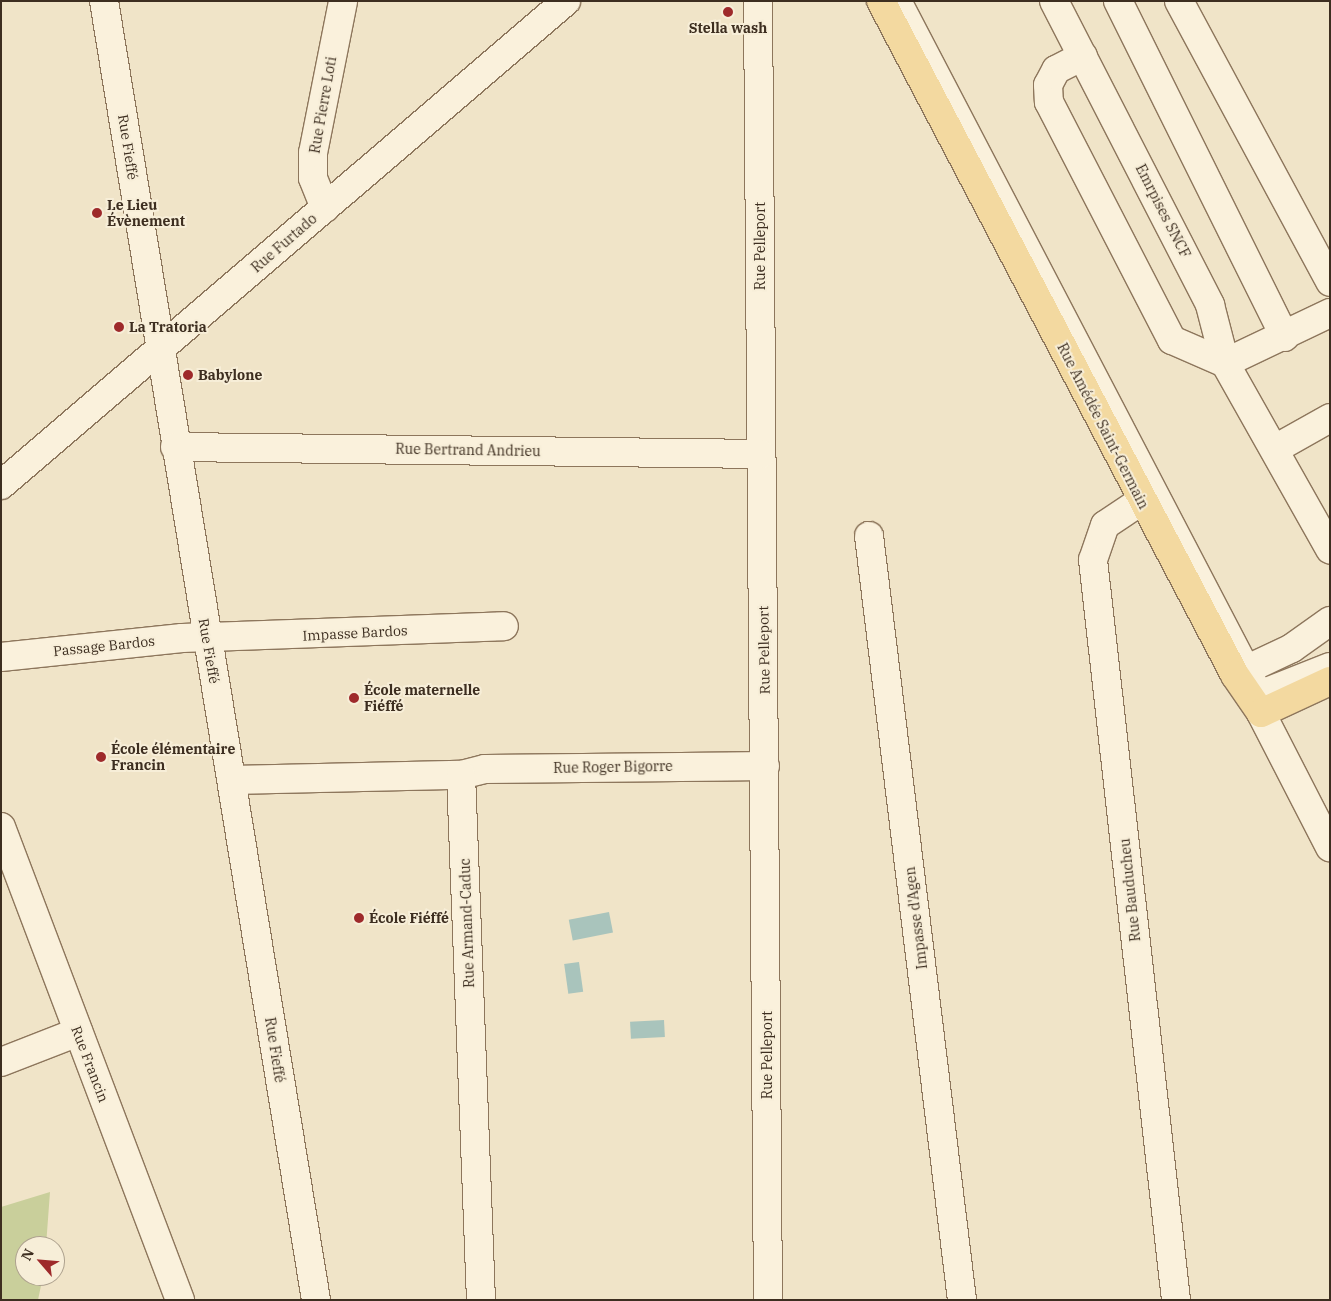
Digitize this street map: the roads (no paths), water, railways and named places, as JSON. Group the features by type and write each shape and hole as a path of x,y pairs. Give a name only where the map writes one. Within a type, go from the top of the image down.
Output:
{"main road":[{"name":"Rue Amédée Saint-Germain","path":"881,1 1141,501 1260,704"},
{"path":"1260,704 1330,681"}],"street":[{"name":"Rue Fieffé","path":"104,1 316,1300"},
{"name":"Rue Pierre Loti","path":"326,208 314,178 313,153 343,1"},
{"name":"Rue Furtado","path":"1,485 566,1"},
{"name":"Rue Pelleport","path":"758,1 768,1300"},
{"name":"Rue Amédée Saint-Germain","path":"897,1 1242,672"},
{"name":"Emrpises SNCF","path":"1054,1 1210,305 1225,363 1275,448 1330,549"},
{"path":"1118,1 1285,337"},
{"path":"1179,1 1330,282"},
{"path":"1083,56 1056,70 1048,84 1049,102 1172,340 1225,363 1285,337 1330,313"},
{"path":"1275,448 1330,418"},
{"name":"Rue Bertrand Andrieu","path":"176,447 761,454"},
{"name":"Rue Bauducheu","path":"1141,501 1105,525 1094,560 1176,1300"},
{"name":"Impasse d'Agen","path":"870,536 962,1300"},
{"path":"1242,672 1292,648 1330,621"},
{"name":"Impasse Bardos","path":"207,639 504,626"},
{"name":"Passage Bardos","path":"1,657 207,639"},
{"path":"1260,704 1330,667"},
{"name":"Rue Amédée Saint-Germain","path":"1260,704 1330,847"},
{"name":"Rue Roger Bigorre","path":"461,775 485,768 765,766"},
{"path":"232,780 461,775"},
{"name":"Rue Armand-Caduc","path":"461,775 481,1300"},
{"name":"Rue Francin","path":"1,827 180,1300"},
{"path":"1,1062 78,1032"}],"water":[{"path":"609,912 613,933 573,940 569,920"},
{"path":"579,962 583,992 568,994 564,964"},
{"path":"664,1020 665,1037 631,1039 630,1022"}],"place":[{"name":"Stella wash","path":"728,12"},
{"name":"Le Lieu Évènement","path":"97,213"},
{"name":"La Tratoria","path":"119,327"},
{"name":"Babylone","path":"188,375"},
{"name":"École maternelle Fiéffé","path":"354,698"},
{"name":"École élémentaire Francin","path":"101,757"},
{"name":"École Fiéffé","path":"359,918"}]}
